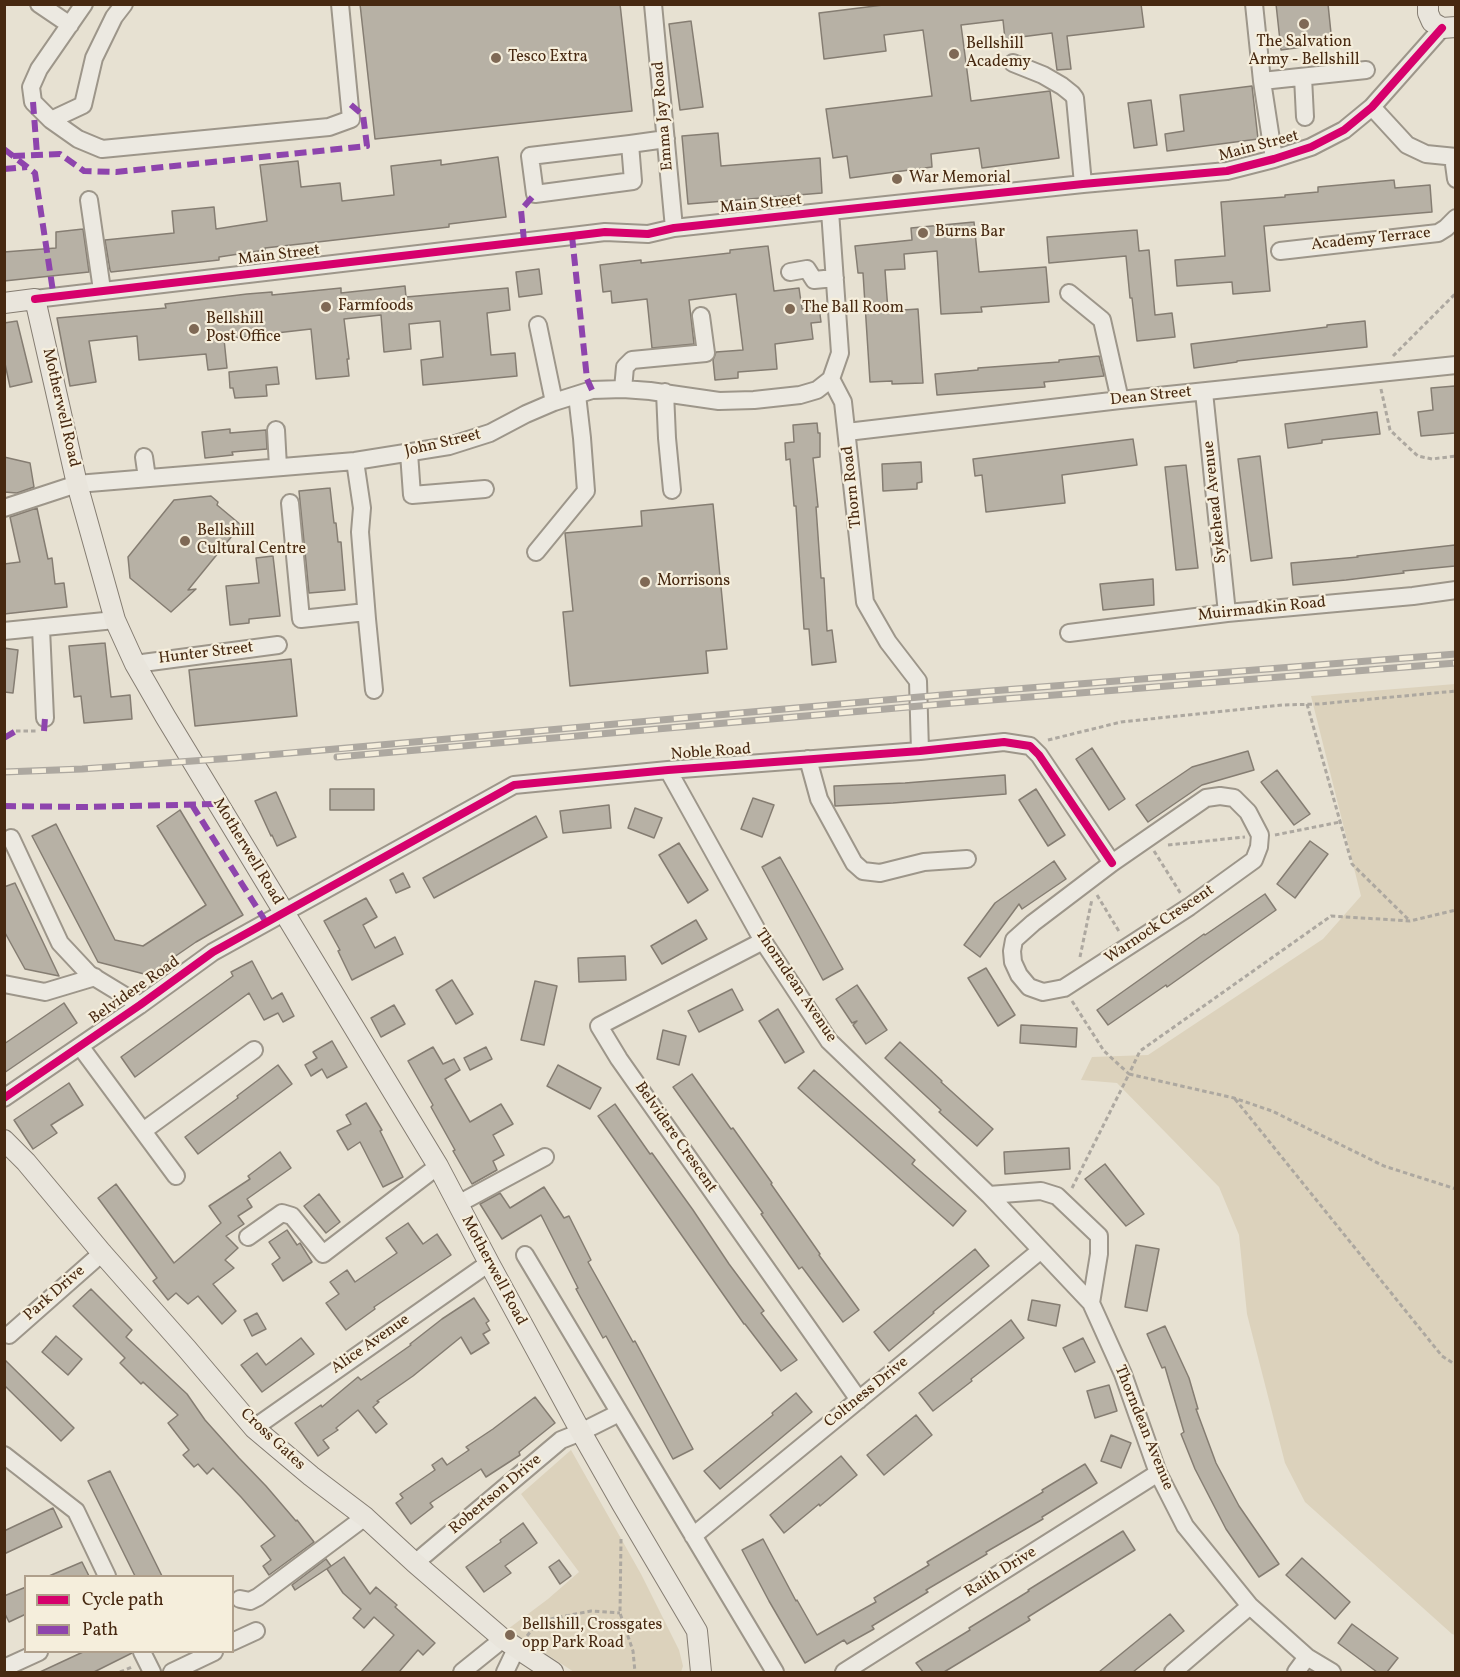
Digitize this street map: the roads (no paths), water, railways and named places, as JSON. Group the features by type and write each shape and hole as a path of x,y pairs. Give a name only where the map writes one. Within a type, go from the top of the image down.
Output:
{"main road":[{"path":"1428,4 1428,13 1432,22 1449,28"},
{"name":"Main Street","path":"4,303 36,299"},
{"name":"Motherwell Road","path":"36,299 77,484 115,620 135,664 438,1166 581,1432 697,1630 701,1672"},
{"name":"Cross Gates","path":"4,1140 26,1162 254,1428 365,1517 414,1563 509,1644 553,1672"}],"street":[{"path":"39,4 70,25"},
{"path":"84,4 39,69 31,87 33,102 51,120 78,139 102,149 329,127 351,119 340,4"},
{"path":"51,120 83,105 93,58 124,4"},
{"name":"Emma Jay Road","path":"653,4 674,228"},
{"path":"1254,4 1262,81 1274,159"},
{"name":"Main Street","path":"36,299 583,234 604,232 648,234 674,228 830,211 1227,171 1311,147 1344,130 1372,107 1449,28"},
{"path":"1013,63 1043,75 1072,94 1083,184"},
{"path":"1262,81 1366,70"},
{"path":"1303,77 1305,117"},
{"path":"1372,107 1407,145 1426,154 1454,157 1455,179"},
{"path":"630,144 633,181 536,194 530,156 666,139"},
{"path":"89,200 102,290"},
{"path":"830,211 840,353 831,379"},
{"name":"Academy Terrace","path":"1280,251 1438,233 1455,218"},
{"path":"790,272 807,270 814,280 835,278"},
{"path":"1069,293 1102,320 1120,400"},
{"path":"623,389 626,367 632,360 706,353 701,316"},
{"path":"538,325 554,402"},
{"name":"Dean Street","path":"847,432 1120,400 1455,365"},
{"name":"John Street","path":"4,508 77,484 355,461 449,446 490,433 554,402 592,390 623,389 666,392 719,401 754,400 800,395 817,390 831,379"},
{"name":"Thorn Road","path":"831,379 843,402 865,602 888,642 918,681 920,751"},
{"path":"666,392 667,438 672,490"},
{"name":"Sykehead Avenue","path":"1204,392 1227,613"},
{"path":"536,552 586,491 578,395"},
{"path":"276,430 278,467"},
{"path":"409,453 412,495 484,489"},
{"path":"144,457 147,478"},
{"path":"355,461 362,508 360,532 374,690"},
{"path":"290,503 301,619 366,612"},
{"name":"Muirmadkin Road","path":"1069,633 1227,613 1455,590"},
{"path":"4,631 115,620"},
{"path":"42,627 44,724"},
{"name":"Hunter Street","path":"135,664 278,645"},
{"name":"Noble Road","path":"284,913 514,786 668,770 920,751 1004,742 1030,746 1039,755 1112,863"},
{"path":"808,759 819,799 854,862 863,871 880,873 924,862 967,859"},
{"name":"Thorndean Avenue","path":"668,770 763,941 829,1041 989,1196 1090,1303 1123,1374 1158,1473 1185,1526 1250,1606 1307,1657 1332,1672"},
{"name":"Warnock Crescent","path":"1220,796 1234,798 1248,812 1260,835 1259,847 1254,860 1189,907 1064,988 1043,992 1029,987 1019,975 1013,962 1014,940 1112,863 1206,798 1220,796"},
{"path":"12,838 60,943 89,974 140,1005"},
{"name":"Belvidere Road","path":"4,1098 213,952 284,913"},
{"name":"Belvidere Crescent","path":"763,941 599,1026 619,1059 859,1400"},
{"path":"4,984 45,992 95,977"},
{"path":"80,1046 176,1176"},
{"path":"143,1131 254,1050"},
{"path":"458,1204 545,1157"},
{"path":"248,1237 282,1214 292,1216 323,1254 438,1166"},
{"path":"989,1196 1041,1191 1057,1196 1098,1236 1100,1254 1090,1303"},
{"name":"Coltness Drive","path":"693,1536 1041,1250"},
{"name":"Park Drive","path":"9,1335 102,1253"},
{"path":"525,1255 775,1672"},
{"name":"Alice Avenue","path":"254,1428 489,1263"},
{"path":"581,1432 619,1413"},
{"name":"Robertson Drive","path":"414,1563 561,1440 581,1432"},
{"path":"4,1455 76,1511 107,1575"},
{"name":"Raith Drive","path":"844,1672 1158,1473"},
{"path":"240,1599 250,1601 258,1598 365,1517"},
{"path":"1173,1672 1250,1606"},
{"path":"234,1641 256,1631"},
{"path":"462,1672 509,1644"},
{"path":"505,1672 509,1644"},
{"path":"4,1668 37,1653"},
{"path":"142,1653 152,1672"},
{"path":"172,1672 209,1653"},
{"path":"1296,1672 1307,1657"}],"railway":[{"path":"4,772 234,758 953,694 1456,654"},
{"path":"337,757 954,703 1456,663"}],"place":[{"name":"The Salvation Army - Bellshill","path":"1304,24"},
{"name":"Bellshill Academy","path":"954,54"},
{"name":"Tesco Extra","path":"496,58"},
{"name":"War Memorial","path":"897,179"},
{"name":"Burns Bar","path":"923,233"},
{"name":"Farmfoods","path":"326,307"},
{"name":"The Ball Room","path":"790,309"},
{"name":"Bellshill Post Office","path":"194,329"},
{"name":"Bellshill Cultural Centre","path":"185,541"},
{"name":"Morrisons","path":"645,582"},
{"name":"Bellshill, Crossgates opp Park Road","path":"510,1635"}]}
